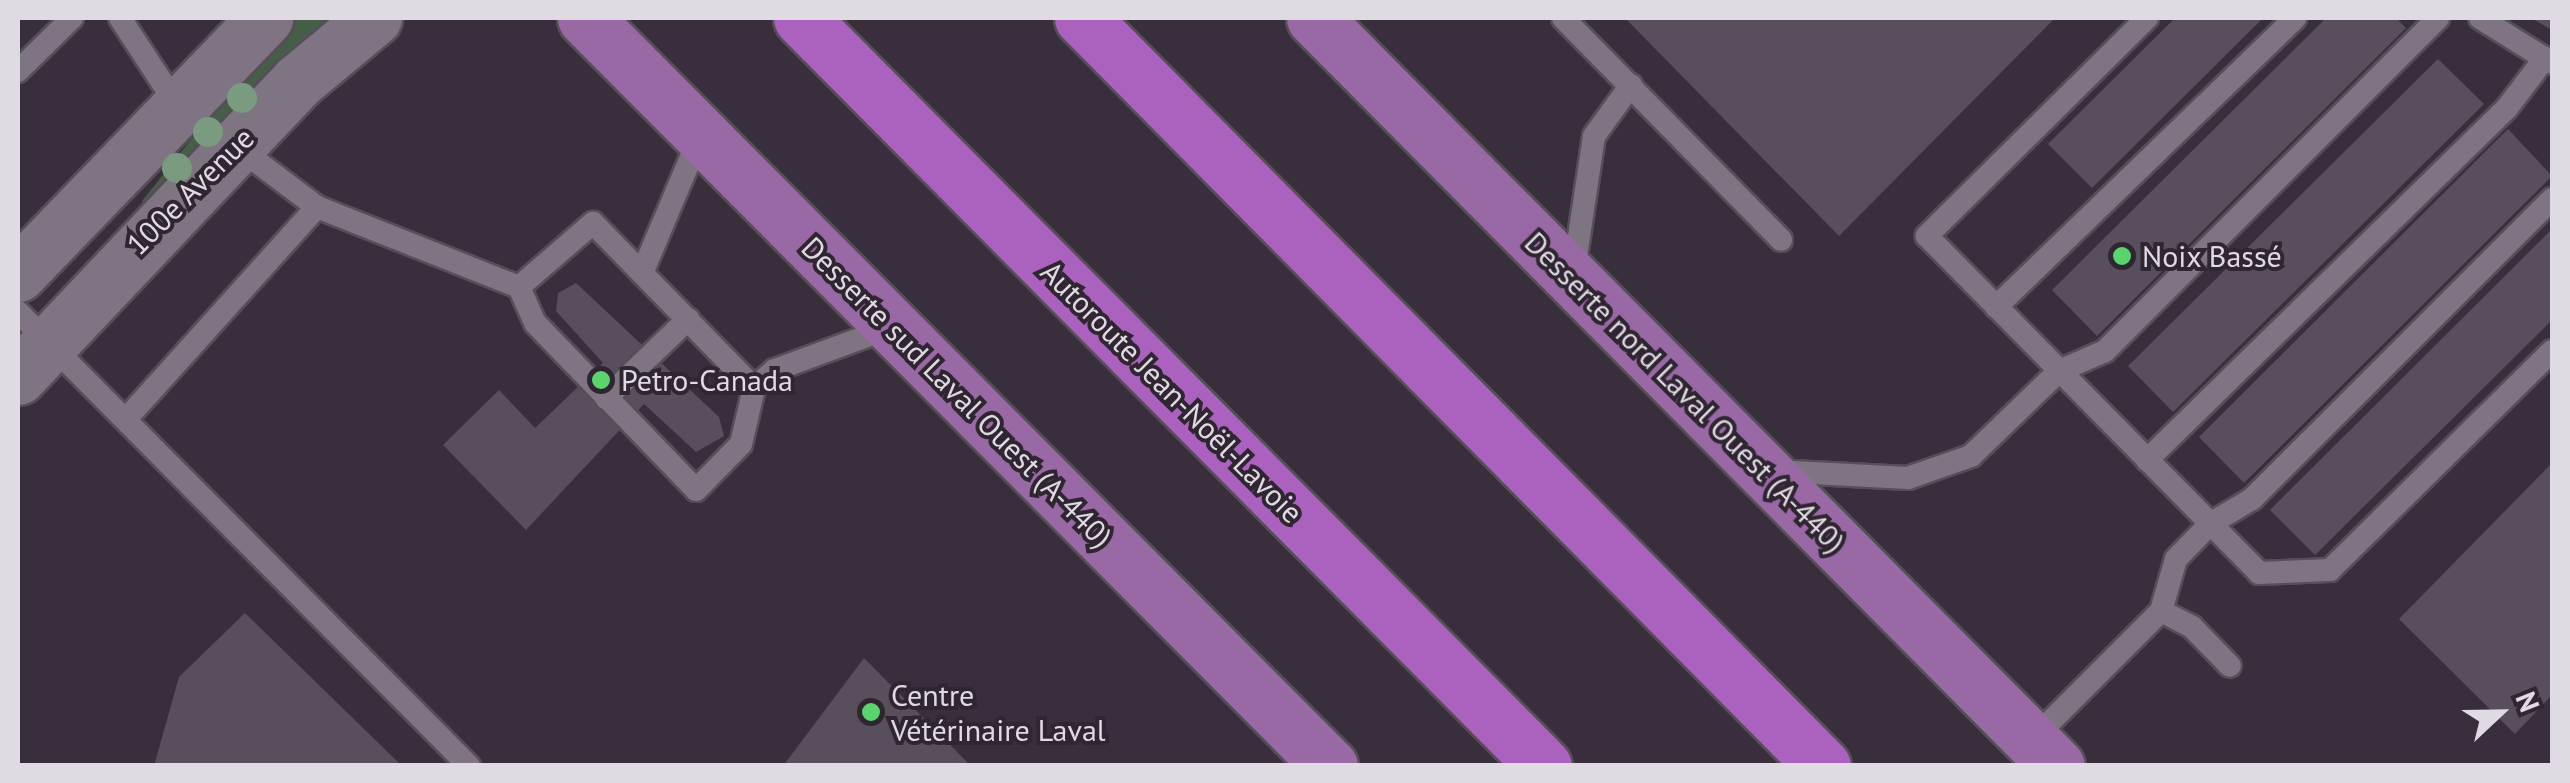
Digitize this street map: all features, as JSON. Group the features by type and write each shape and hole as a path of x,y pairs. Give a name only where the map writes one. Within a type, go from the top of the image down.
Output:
{"highway":[{"name":"Autoroute Jean-Noël-Lavoie","path":"801,18 1544,766"},
{"path":"1082,18 1824,766"}],"main road":[{"name":"Desserte sud Laval Ouest (A-440)","path":"586,18 1330,766"},
{"name":"Desserte nord Laval Ouest (A-440)","path":"1314,18 2045,753"}],"street":[{"path":"18,274 265,18"},
{"name":"100e Avenue","path":"27,343 234,145 374,18"}],"lane":[{"path":"18,70 72,18"},
{"path":"120,18 178,108"},
{"path":"1563,18 1781,240"},
{"path":"2146,18 1927,236 2259,573 2330,570 2552,351"},
{"path":"1996,306 2295,18"},
{"path":"1763,470 1908,478 1949,469 2059,371 2105,351 2438,18"},
{"path":"2147,460 2507,108 2549,60 2480,18"},
{"path":"1573,279 1594,136 1631,85"},
{"path":"642,273 701,134"},
{"path":"234,145 317,207 519,287 535,323 696,490 741,444 754,388 788,363 892,327"},
{"path":"2045,753 2160,611 2176,559 2210,524 2252,499 2552,200"},
{"path":"127,418 317,207"},
{"path":"519,287 593,223 754,388"},
{"path":"606,398 688,320"},
{"path":"27,343 127,418 469,766"},
{"path":"2160,611 2192,626 2230,666"}],"green space":[{"path":"288,18 337,18 147,205 142,201"}],"building":[{"path":"1625,18 2055,18 1839,236"},
{"path":"2175,18 2263,18 2092,188 2048,144"},
{"path":"2326,18 2396,18 2406,28 2097,336 2052,290"},
{"path":"2531,18 2552,18 2552,30"},
{"path":"2438,59 2484,104 2173,412 2128,366"},
{"path":"2508,129 2552,176 2244,483 2199,437"},
{"path":"2552,229 2552,320 2315,555 2270,510"},
{"path":"576,283 719,417 724,436 696,452 644,404 526,530 443,445 499,390 535,428 603,363 556,311 558,293"},
{"path":"2552,463 2552,695 2515,734 2399,619"},
{"path":"245,613 402,766 154,766 179,677"},
{"name":"Centre Vétérinaire Laval","path":"864,658 971,766 783,766"}],"place":[{"name":"Noix Bassé","path":"2122,256"},
{"name":"Petro-Canada","path":"601,380"},
{"name":"Centre Vétérinaire Laval","path":"871,712"}]}
